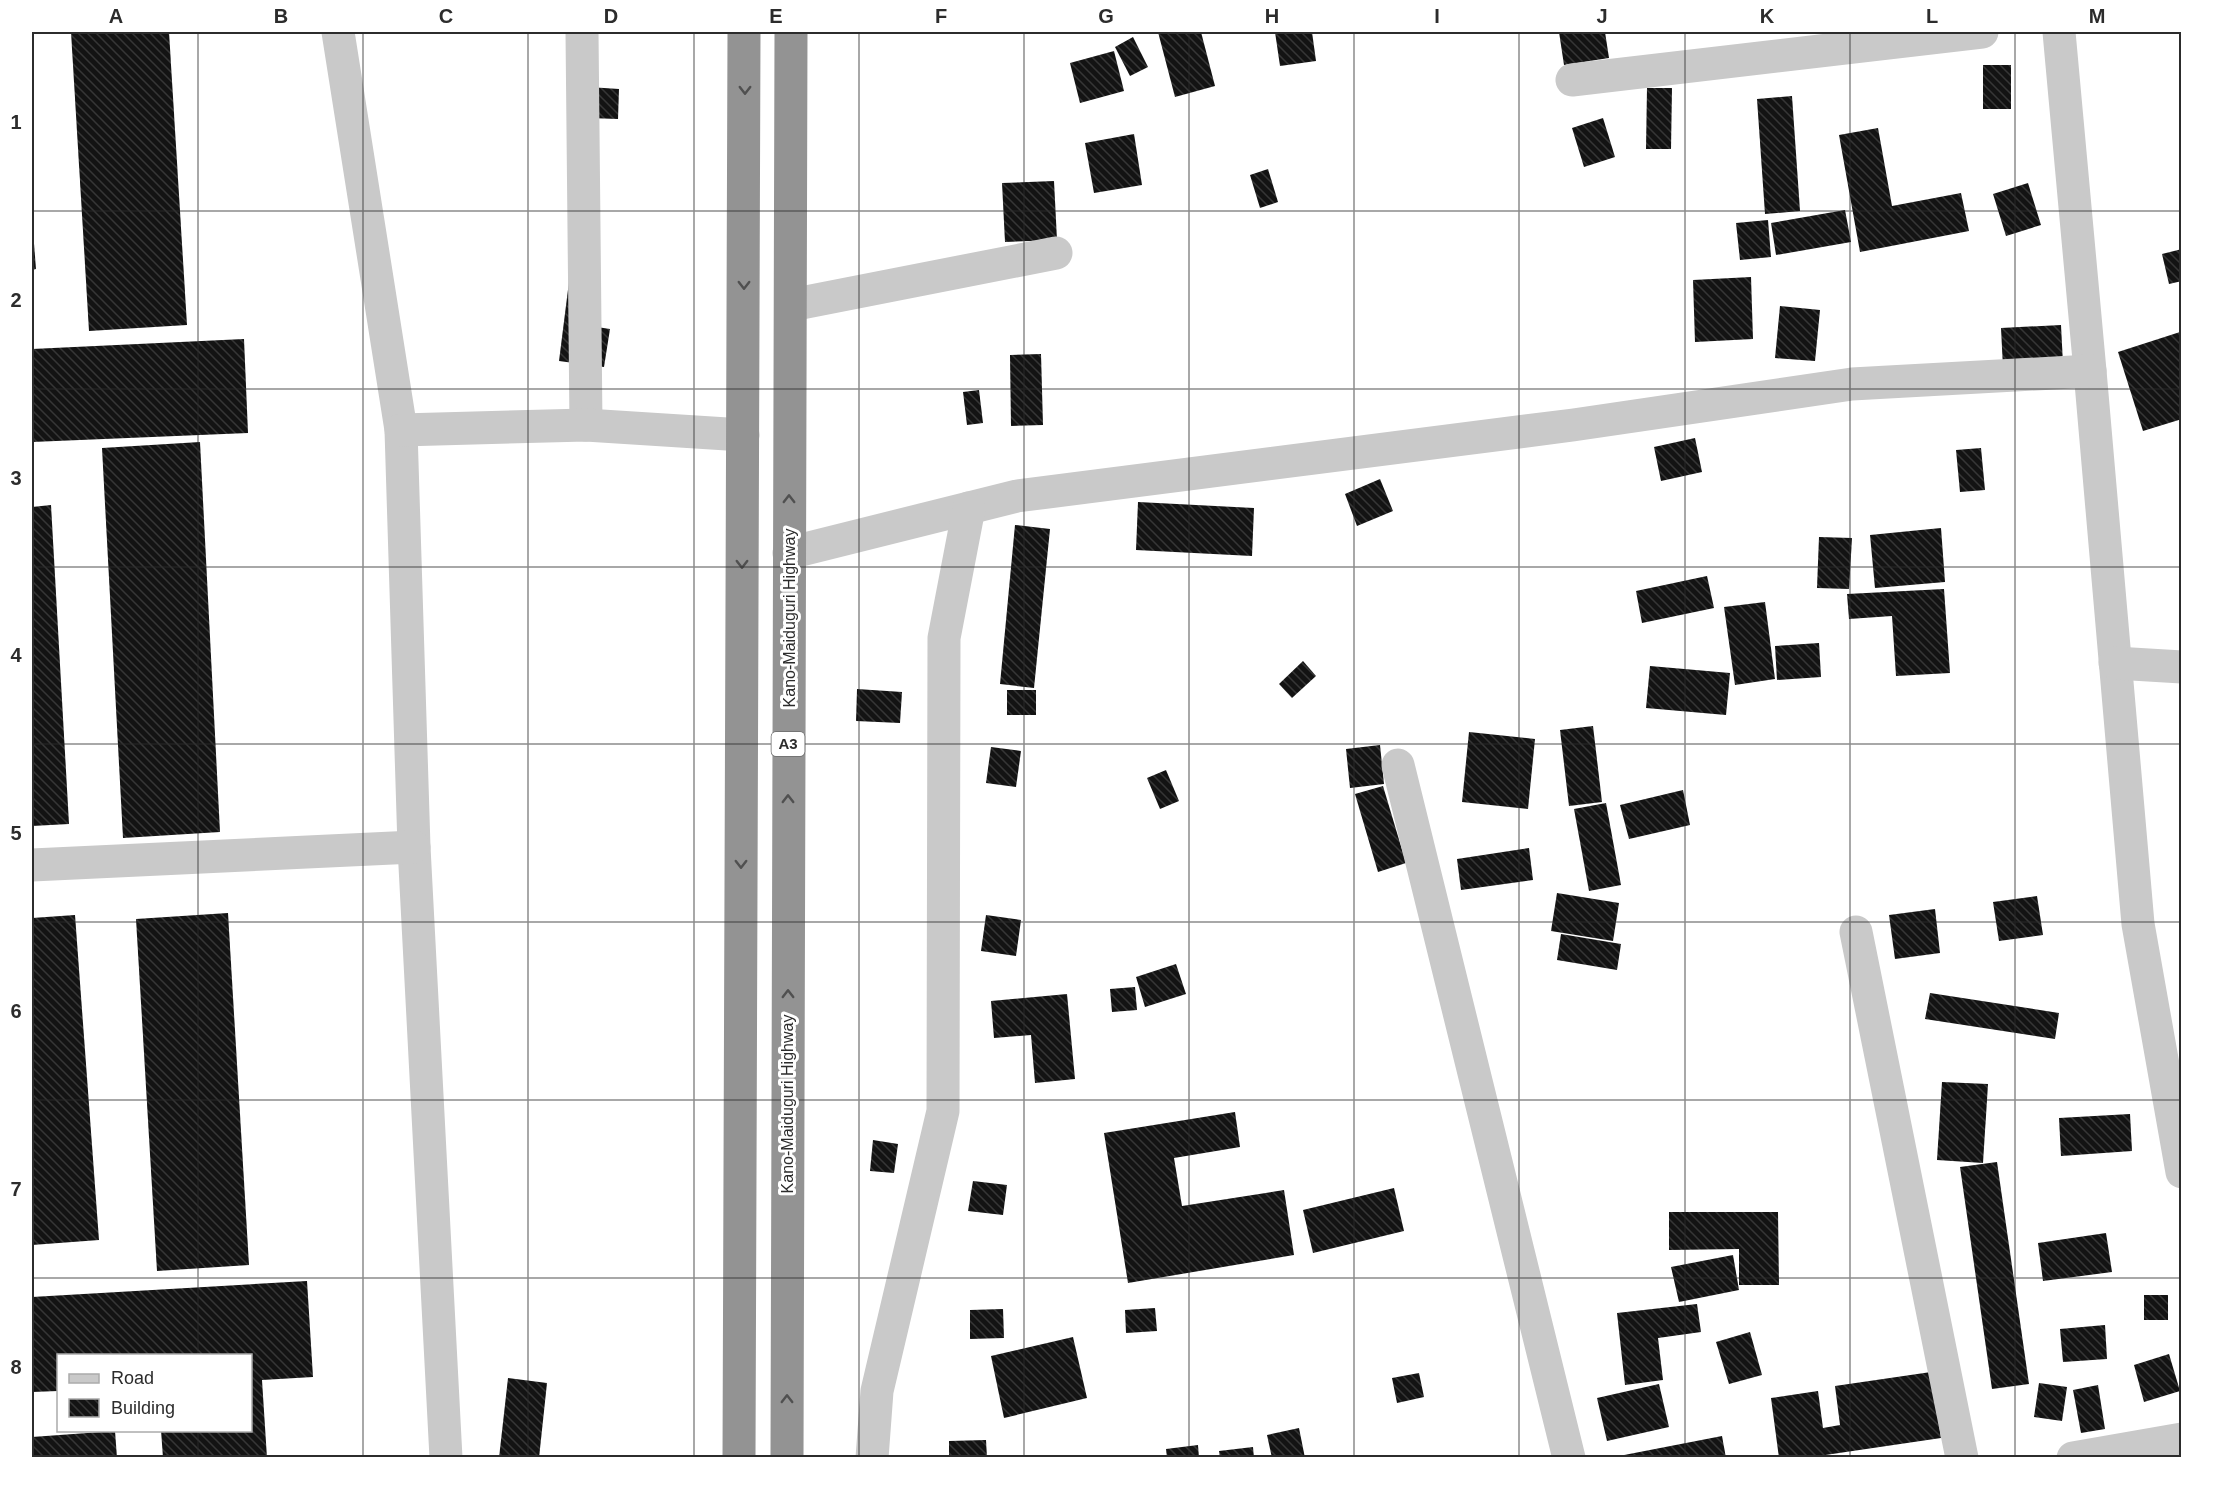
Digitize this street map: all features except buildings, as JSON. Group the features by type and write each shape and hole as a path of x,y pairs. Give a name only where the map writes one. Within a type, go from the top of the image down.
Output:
{"highway":[{"path":"739,1458 744,32"},
{"name":"Kano-Maiduguri Highway","path":"786,1458 791,32"}],"street":[{"path":"338,32 401,430 414,847 446,1458"},
{"path":"582,32 586,426"},
{"path":"1572,80 1982,32"},
{"path":"2059,32 2138,924 2181,1172"},
{"path":"791,305 1056,253"},
{"path":"789,553 1017,496 1573,426 1852,384 2090,371"},
{"path":"401,430 586,426 743,435"},
{"path":"872,1458 878,1391 943,1111 944,638 969,508"},
{"path":"2115,663 2181,668"},
{"path":"1398,765 1569,1458"},
{"path":"32,865 414,847"},
{"path":"1856,932 1962,1458"},
{"path":"2073,1458 2181,1439"}]}
